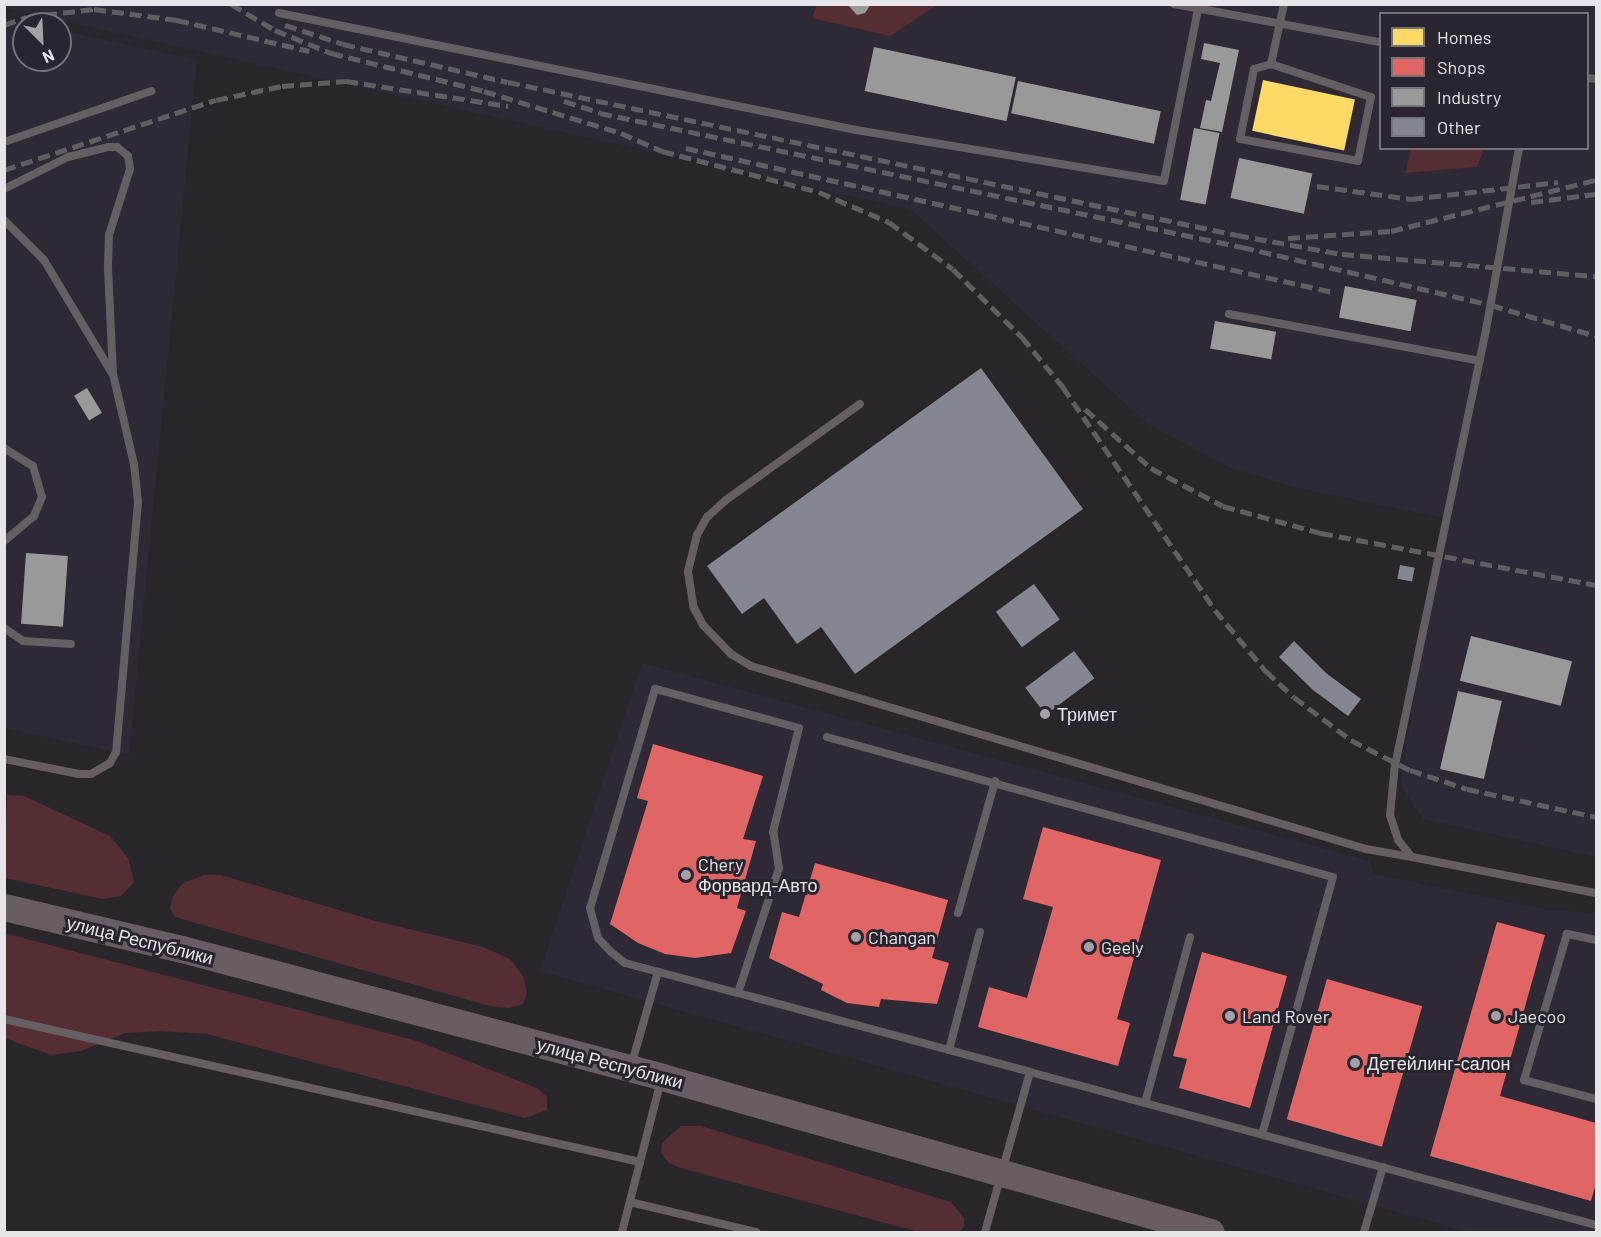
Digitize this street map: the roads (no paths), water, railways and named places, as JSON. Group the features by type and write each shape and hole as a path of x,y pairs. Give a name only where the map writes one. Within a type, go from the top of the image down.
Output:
{"main road":[{"name":"улица Республики","path":"4,907 182,949 631,1068 1211,1233"}],"lane":[{"path":"1174,4 1379,42"},
{"path":"1271,64 1284,4"},
{"path":"279,14 856,130 1164,181 1198,9"},
{"path":"1271,64 1371,97 1358,161 1240,139 1254,69 1271,64"},
{"path":"4,142 151,91"},
{"path":"4,189 68,157 108,147 117,147 128,156 130,169 110,235 113,374 130,446 138,502 116,752 110,763 91,774 4,759"},
{"path":"1412,857 1398,840 1390,815 1395,764 1480,361 1519,150"},
{"path":"4,220 44,260 113,374"},
{"path":"1229,314 1480,361"},
{"path":"860,404 726,500 707,518 698,535 688,572 694,608 703,626 731,654 751,666 1343,843 1596,893"},
{"path":"4,448 33,466 42,497 34,516 4,541"},
{"path":"4,628 23,641 71,644"},
{"path":"738,993 779,868 773,832 799,728 655,689 590,908 598,938 625,963 1596,1225"},
{"path":"827,736 1333,877 1262,1134"},
{"path":"958,913 995,781"},
{"path":"949,1050 980,932"},
{"path":"1596,939 1567,934 1524,1080 1596,1099"},
{"path":"1145,1103 1190,937"},
{"path":"631,1068 658,972"},
{"path":"4,1019 640,1162"},
{"path":"985,1233 1030,1072"},
{"path":"622,1233 662,1077"},
{"path":"1364,1233 1383,1167"},
{"path":"630,1202 756,1233"}],"railway":[{"path":"231,4 275,30 331,53 484,91 621,133 662,151 819,192 889,222 953,269 1022,337 1063,387 1215,610 1266,671 1294,697 1351,740 1410,770 1467,789 1596,817"},
{"path":"4,25 27,17 94,9 177,20 309,51"},
{"path":"285,25 343,44 508,82 1237,235 1342,254 1596,276"},
{"path":"4,170 216,100 282,86 346,81 508,106"},
{"path":"564,101 600,113 1242,247 1491,305 1596,336"},
{"path":"686,148 1333,292"},
{"path":"1288,238 1391,231 1596,180"},
{"path":"1317,186 1411,199 1558,182"},
{"path":"1531,202 1596,194"},
{"path":"1085,409 1151,468 1223,506 1321,533 1596,585"}],"place":[{"name":"Тримет","path":"1045,714"},
{"name":"Chery Форвард-Авто","path":"686,875"},
{"name":"Changan","path":"856,937"},
{"name":"Geely","path":"1089,947"},
{"name":"Land Rover","path":"1230,1016"},
{"name":"Jaecoo","path":"1496,1016"},
{"name":"Детейлинг-салон","path":"1355,1063"}]}
